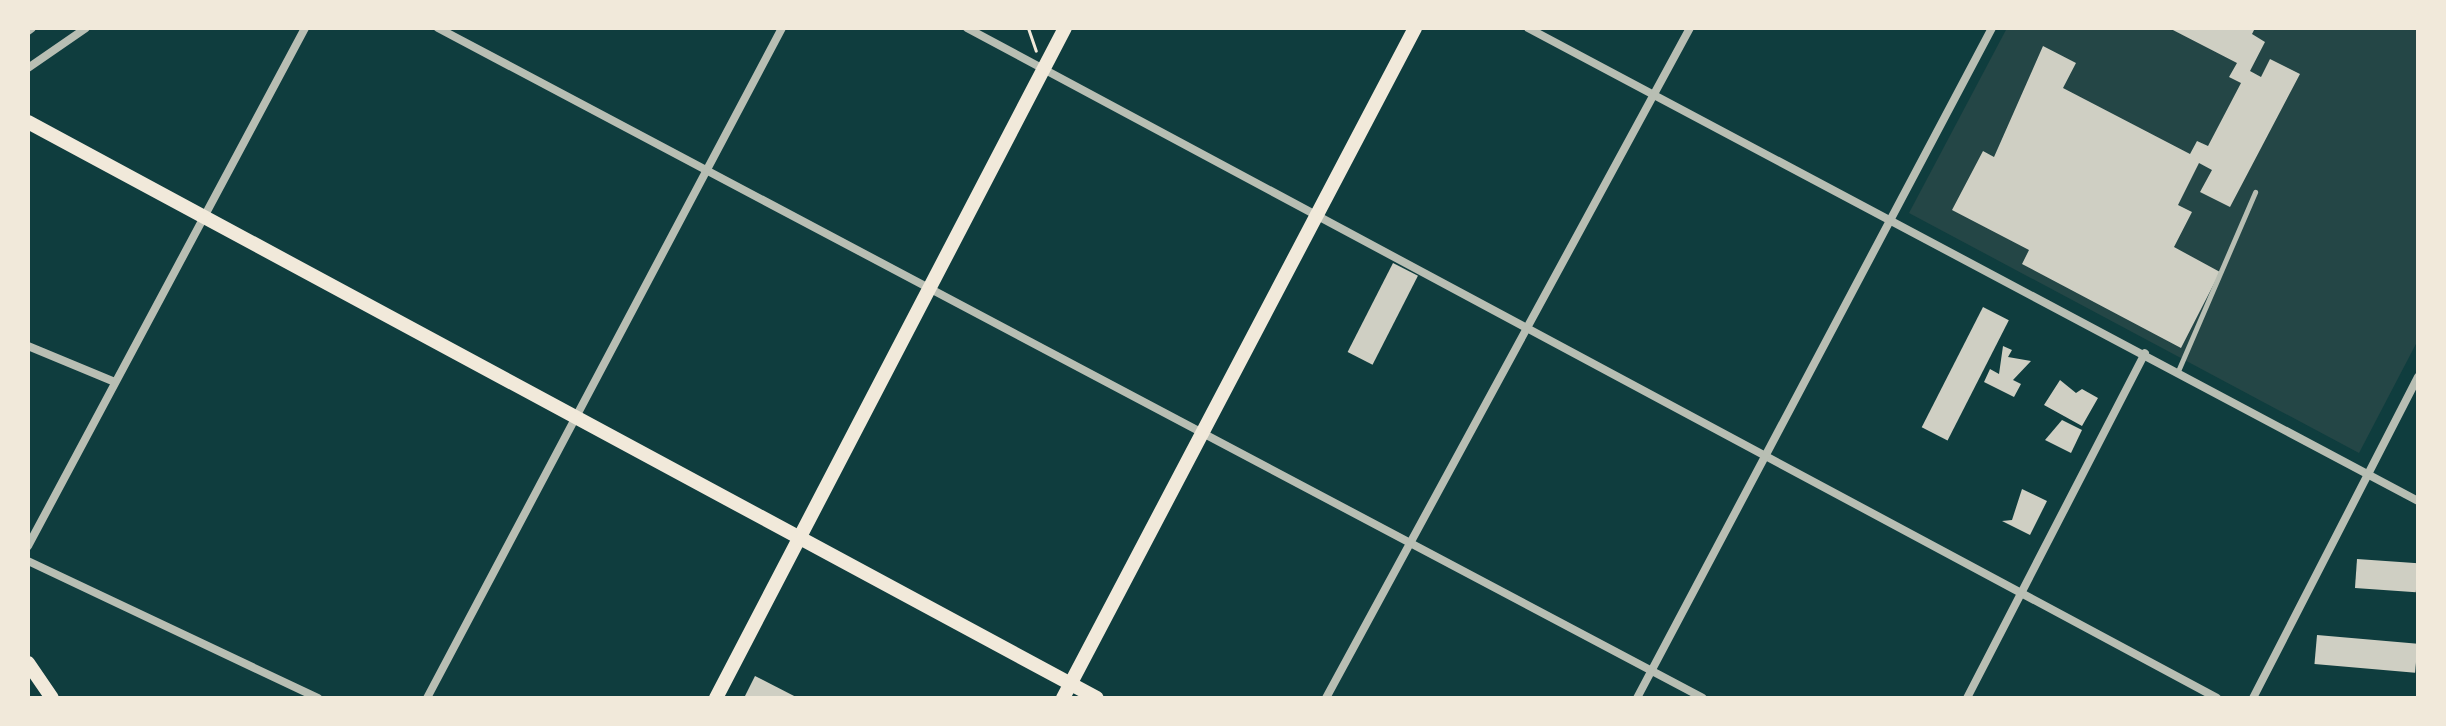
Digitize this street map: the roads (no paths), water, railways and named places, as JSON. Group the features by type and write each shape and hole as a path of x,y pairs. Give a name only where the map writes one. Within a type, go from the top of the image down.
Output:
{"main road":[{"path":"716,698 1065,28"},
{"path":"1063,698 1415,28"},
{"path":"28,122 797,541 1097,698"},
{"path":"28,663 52,698"}],"street":[{"path":"28,68 86,28"},
{"path":"28,546 305,28"},
{"path":"438,28 1205,430 1703,698"},
{"path":"427,698 782,28"},
{"path":"967,28 1766,461 2217,698"},
{"path":"1528,28 2145,353 2418,501"},
{"path":"1326,698 1529,330 1690,28"},
{"path":"1637,698 1766,461 1992,28"},
{"path":"28,346 115,382"},
{"path":"1967,698 2145,353"},
{"path":"2253,698 2418,377"},
{"path":"28,561 318,698"}],"lane":[{"path":"2178,371 2255,192"}]}
